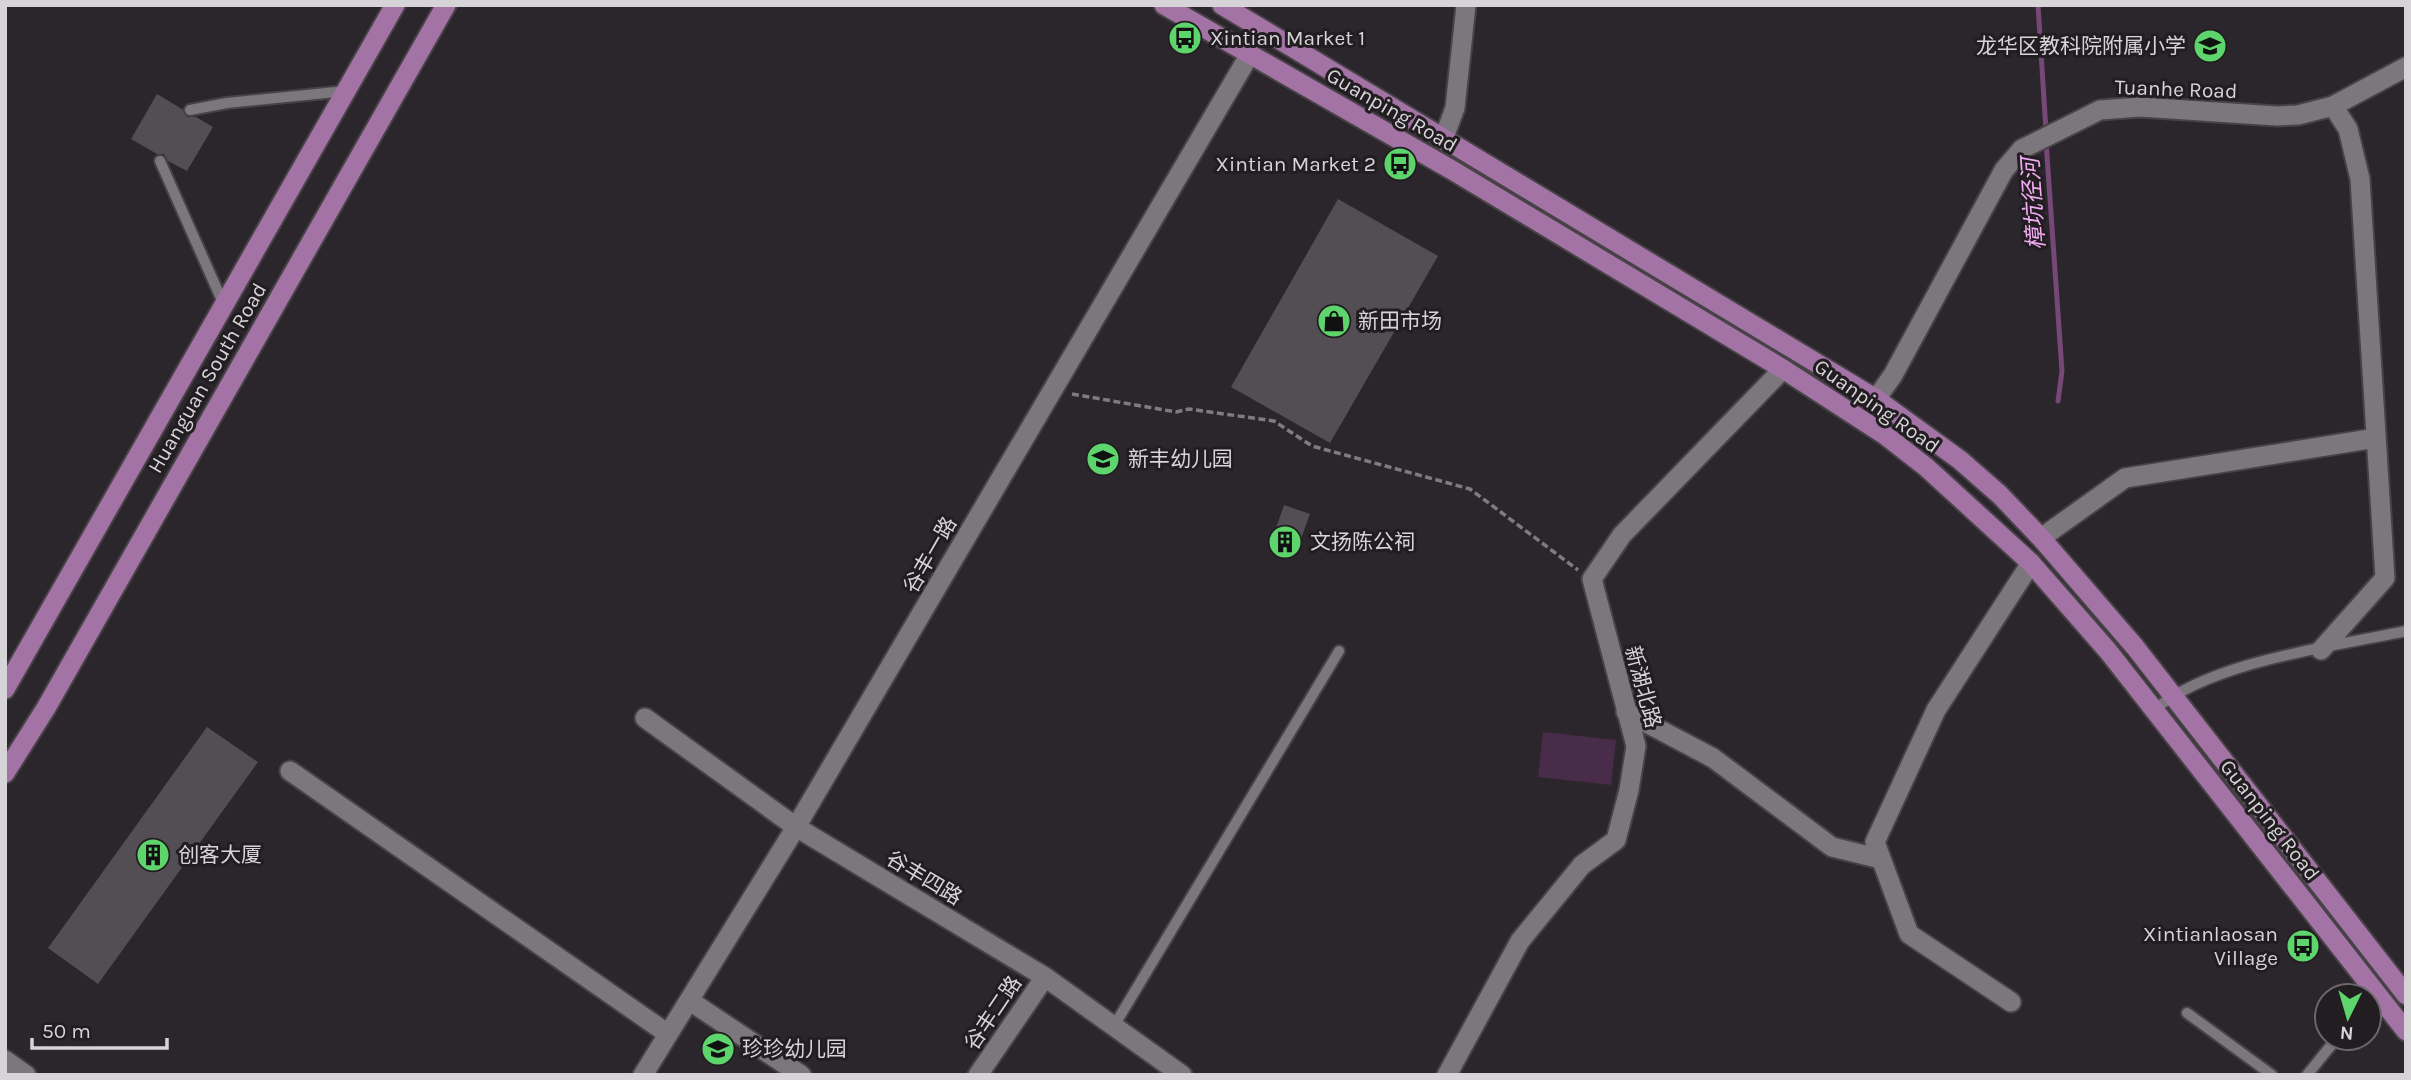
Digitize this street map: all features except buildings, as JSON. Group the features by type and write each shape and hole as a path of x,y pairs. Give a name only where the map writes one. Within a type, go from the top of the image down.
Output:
{"main road":[{"name":"Huanguan South Road","path":"5,690 395,5"},
{"name":"Huanguan South Road","path":"5,772 46,708 446,5"},
{"name":"Guanping Road","path":"1164,5 1452,170 1783,369 1885,435 1926,467 2031,563 2108,651 2362,982"},
{"name":"Guanping Road","path":"1222,5 1876,398 1960,460 2000,495 2041,538 2172,695 2406,995"},
{"name":"Guanping Road","path":"2383,1007 2406,1031"}],"street":[{"path":"1443,140 1455,108 1466,5"},
{"name":"谷丰一路","path":"643,1075 796,827 1250,54"},
{"name":"Tuanhe Road","path":"1876,398 1893,374 2004,170 2022,149 2093,113 2119,107 2277,116 2317,112 2406,67"},
{"path":"2321,650 2385,578 2360,179 2348,129 2333,106"},
{"path":"1591,579 1622,534 1783,369"},
{"path":"2041,538 2125,478 2376,438"},
{"path":"2011,1002 1909,934 1875,842 1936,710 2031,563"},
{"name":"新湖北路","path":"1447,1075 1520,941 1582,865 1616,840 1629,790 1636,746 1591,579"},
{"path":"1626,712 1713,758 1832,847 1881,859"},
{"name":"谷丰四路","path":"645,718 796,827 1045,977 1182,1075"},
{"path":"290,771 668,1034"},
{"name":"谷丰二路","path":"978,1075 1045,977"},
{"path":"691,1001 801,1075"},
{"path":"5,1060 26,1075"}],"lane":[{"path":"190,110 227,103 346,92"},
{"path":"160,161 225,305"},
{"path":"2154,710 2172,695 2232,669 2406,631"},
{"path":"1114,1026 1339,651"},
{"path":"2187,1013 2272,1075"},
{"path":"2307,1075 2325,1052"}],"path":[{"path":"1052,391 1176,412 1189,409 1274,421 1311,446 1470,489 1525,533 1591,579"}],"shaded area":[{"path":"1543,732 1616,740 1611,785 1538,777"}],"waterway":[{"name":"樟坑径河","path":"2038,5 2046,131"},
{"name":"樟坑径河","path":"2046,141 2062,371 2058,401"}],"place":[{"name":"Xintian Market 1","path":"1185,38"},
{"name":"龙华区教科院附属小学","path":"2210,46"},
{"name":"Xintian Market 2","path":"1400,164"},
{"name":"新田市场","path":"1334,321"},
{"name":"新丰幼儿园","path":"1103,459"},
{"name":"文扬陈公祠","path":"1285,542"},
{"name":"创客大厦","path":"153,855"},
{"name":"Xintianlaosan Village","path":"2303,946"},
{"name":"珍珍幼儿园","path":"718,1049"}]}
